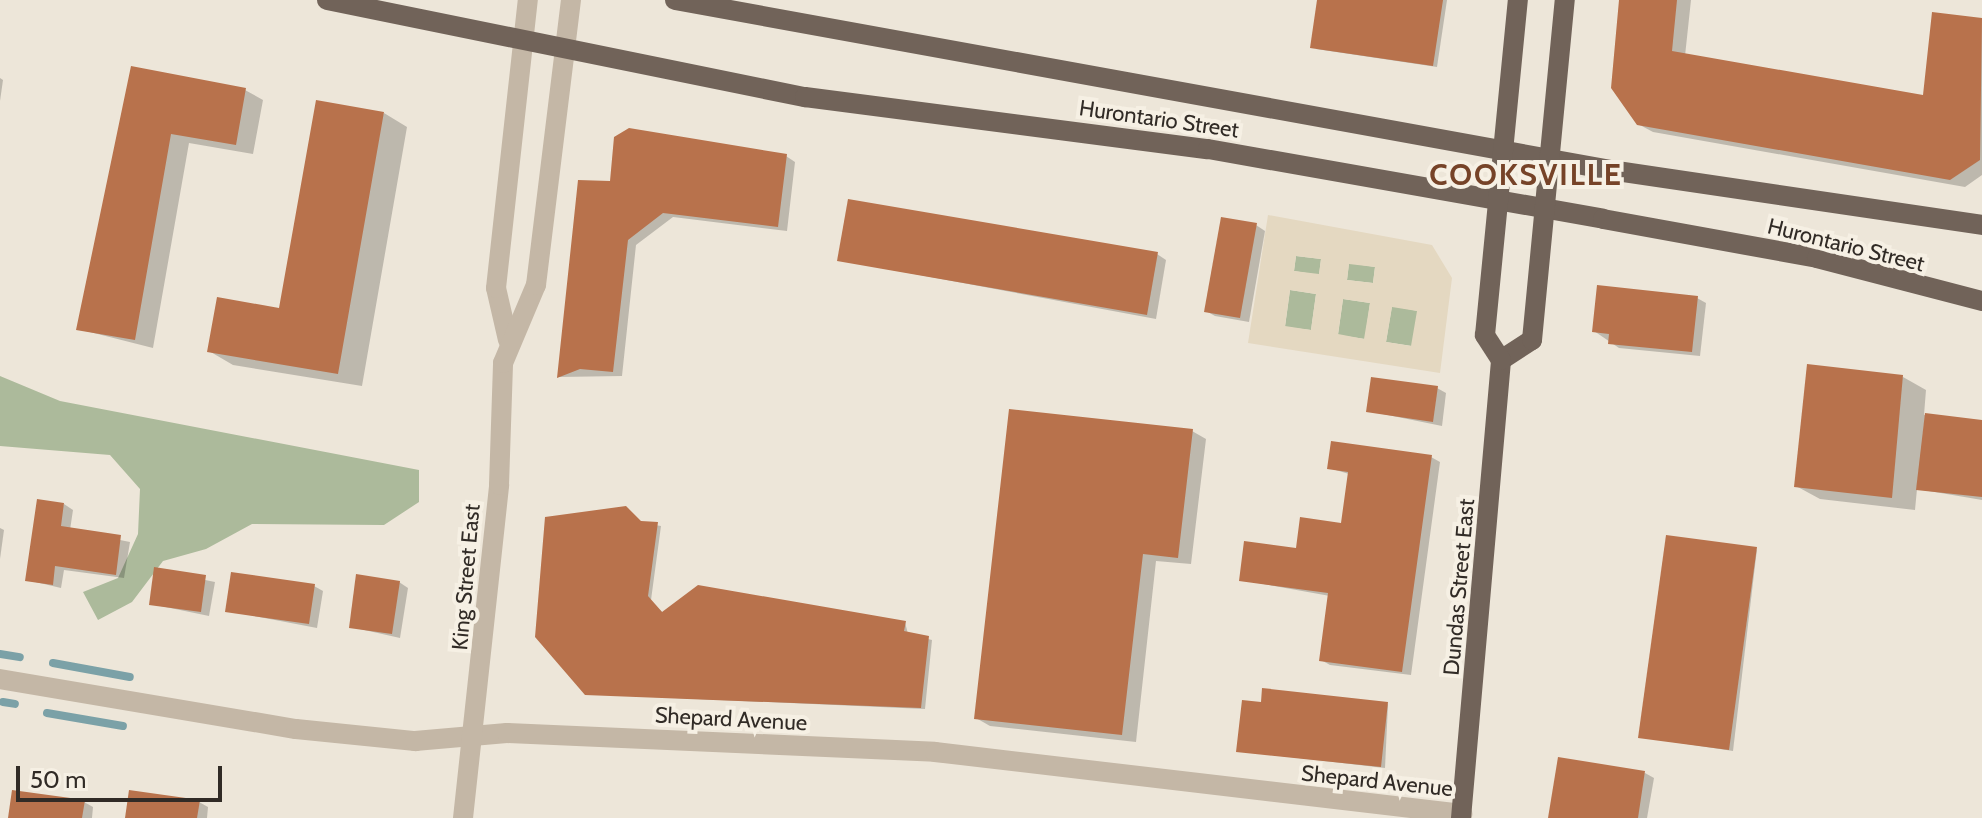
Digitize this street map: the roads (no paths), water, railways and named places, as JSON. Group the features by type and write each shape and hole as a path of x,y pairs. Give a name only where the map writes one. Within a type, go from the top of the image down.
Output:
{"main road":[{"name":"Hurontario Street","path":"327,0 525,36 805,97 1208,149 1545,208 1817,258 1982,301"},
{"name":"Hurontario Street","path":"675,0 1065,66 1550,160 1982,225"},
{"name":"Dundas Street East","path":"1462,816 1501,360 1485,335 1518,0"},
{"path":"1501,360 1532,340 1565,0"}],"street":[{"name":"King Street East","path":"463,818 508,340 496,288 528,0"},
{"name":"King Street East","path":"508,340 536,285 571,0"},
{"name":"Shepard Avenue","path":"0,679 296,729 415,741 473,736 935,752 1462,816"}],"waterway":[{"path":"0,654 20,657"},
{"path":"53,663 130,677"},
{"path":"3,702 15,704"},
{"path":"47,713 123,726"}],"district":[{"name":"COOKSVILLE","path":"1526,175"}]}
